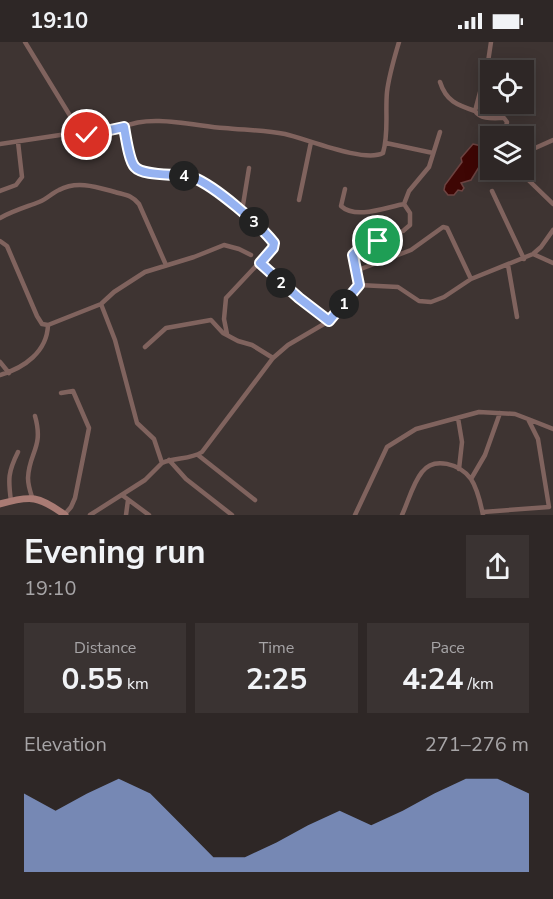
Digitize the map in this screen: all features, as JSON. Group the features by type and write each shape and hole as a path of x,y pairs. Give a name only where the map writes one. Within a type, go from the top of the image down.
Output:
{"street":[{"path":"25,42 80,132 88,154"},
{"path":"0,144 80,132 95,135 124,127 133,122 169,122 270,132 354,154 376,157 383,153 386,142 390,69 399,42"},
{"path":"475,111 488,62 490,42"},
{"path":"440,82 446,97 475,111 478,115 504,118 507,122 506,126"},
{"path":"124,127 134,166 139,170 179,174 196,179 242,211 266,232 274,243 273,248 260,263 226,298 224,319 227,334"},
{"path":"404,204 409,191 429,168 440,132"},
{"path":"534,149 553,140"},
{"path":"0,191 16,185 22,177 18,142"},
{"path":"299,200 310,142"},
{"path":"386,142 433,153"},
{"path":"242,211 249,168"},
{"path":"528,180 553,204"},
{"path":"0,218 71,186 90,186 127,195 139,204 165,265"},
{"path":"345,189 341,206 344,210 357,213 404,204"},
{"path":"492,191 524,259"},
{"path":"90,515 153,474 162,463 169,459 178,460 198,455 273,358 288,345 329,321 359,285 353,255 357,251 403,231 410,225 410,213 404,204"},
{"path":"357,270 411,250 443,228 447,228 471,279"},
{"path":"359,285 398,287 419,301 431,302 444,297 471,279 533,254 542,247 553,230"},
{"path":"0,241 7,246 42,324 48,324 101,304 134,278 224,245 251,255"},
{"path":"533,254 553,263"},
{"path":"260,263 329,321"},
{"path":"508,265 517,317"},
{"path":"101,304 115,340 137,423 154,439 162,463"},
{"path":"145,347 166,328 211,320 219,329 238,342 252,345 273,358"},
{"path":"0,375 23,367 31,360 48,334 48,324"},
{"path":"0,362 9,372"},
{"path":"0,504 32,497 41,499 65,515 71,507 75,498 89,428 73,392 61,393"},
{"path":"355,515 387,447 416,429 479,412 514,414 553,429"},
{"path":"471,479 485,455 500,413"},
{"path":"32,497 28,479 38,445 39,430 35,416"},
{"path":"458,418 462,442 459,469"},
{"path":"528,419 538,439 551,515"},
{"path":"11,501 9,470 18,452"},
{"path":"198,455 255,500"},
{"path":"169,459 186,478 232,515"},
{"path":"402,515 421,473 428,465 448,463 471,479 483,514 549,507"},
{"path":"122,495 149,515"},
{"path":"126,515 128,500"}],"shaded area":[{"path":"473,144 480,146 480,166 471,180 461,183 464,188 462,191 458,190 454,195 448,195 444,190 445,185 462,162 461,158"}],"route":[{"path":"87,135 124,127 134,166 139,170 159,174 179,174 196,179 216,191 266,232 274,243 273,248 260,263 329,321 359,285 353,255 378,241"}]}
